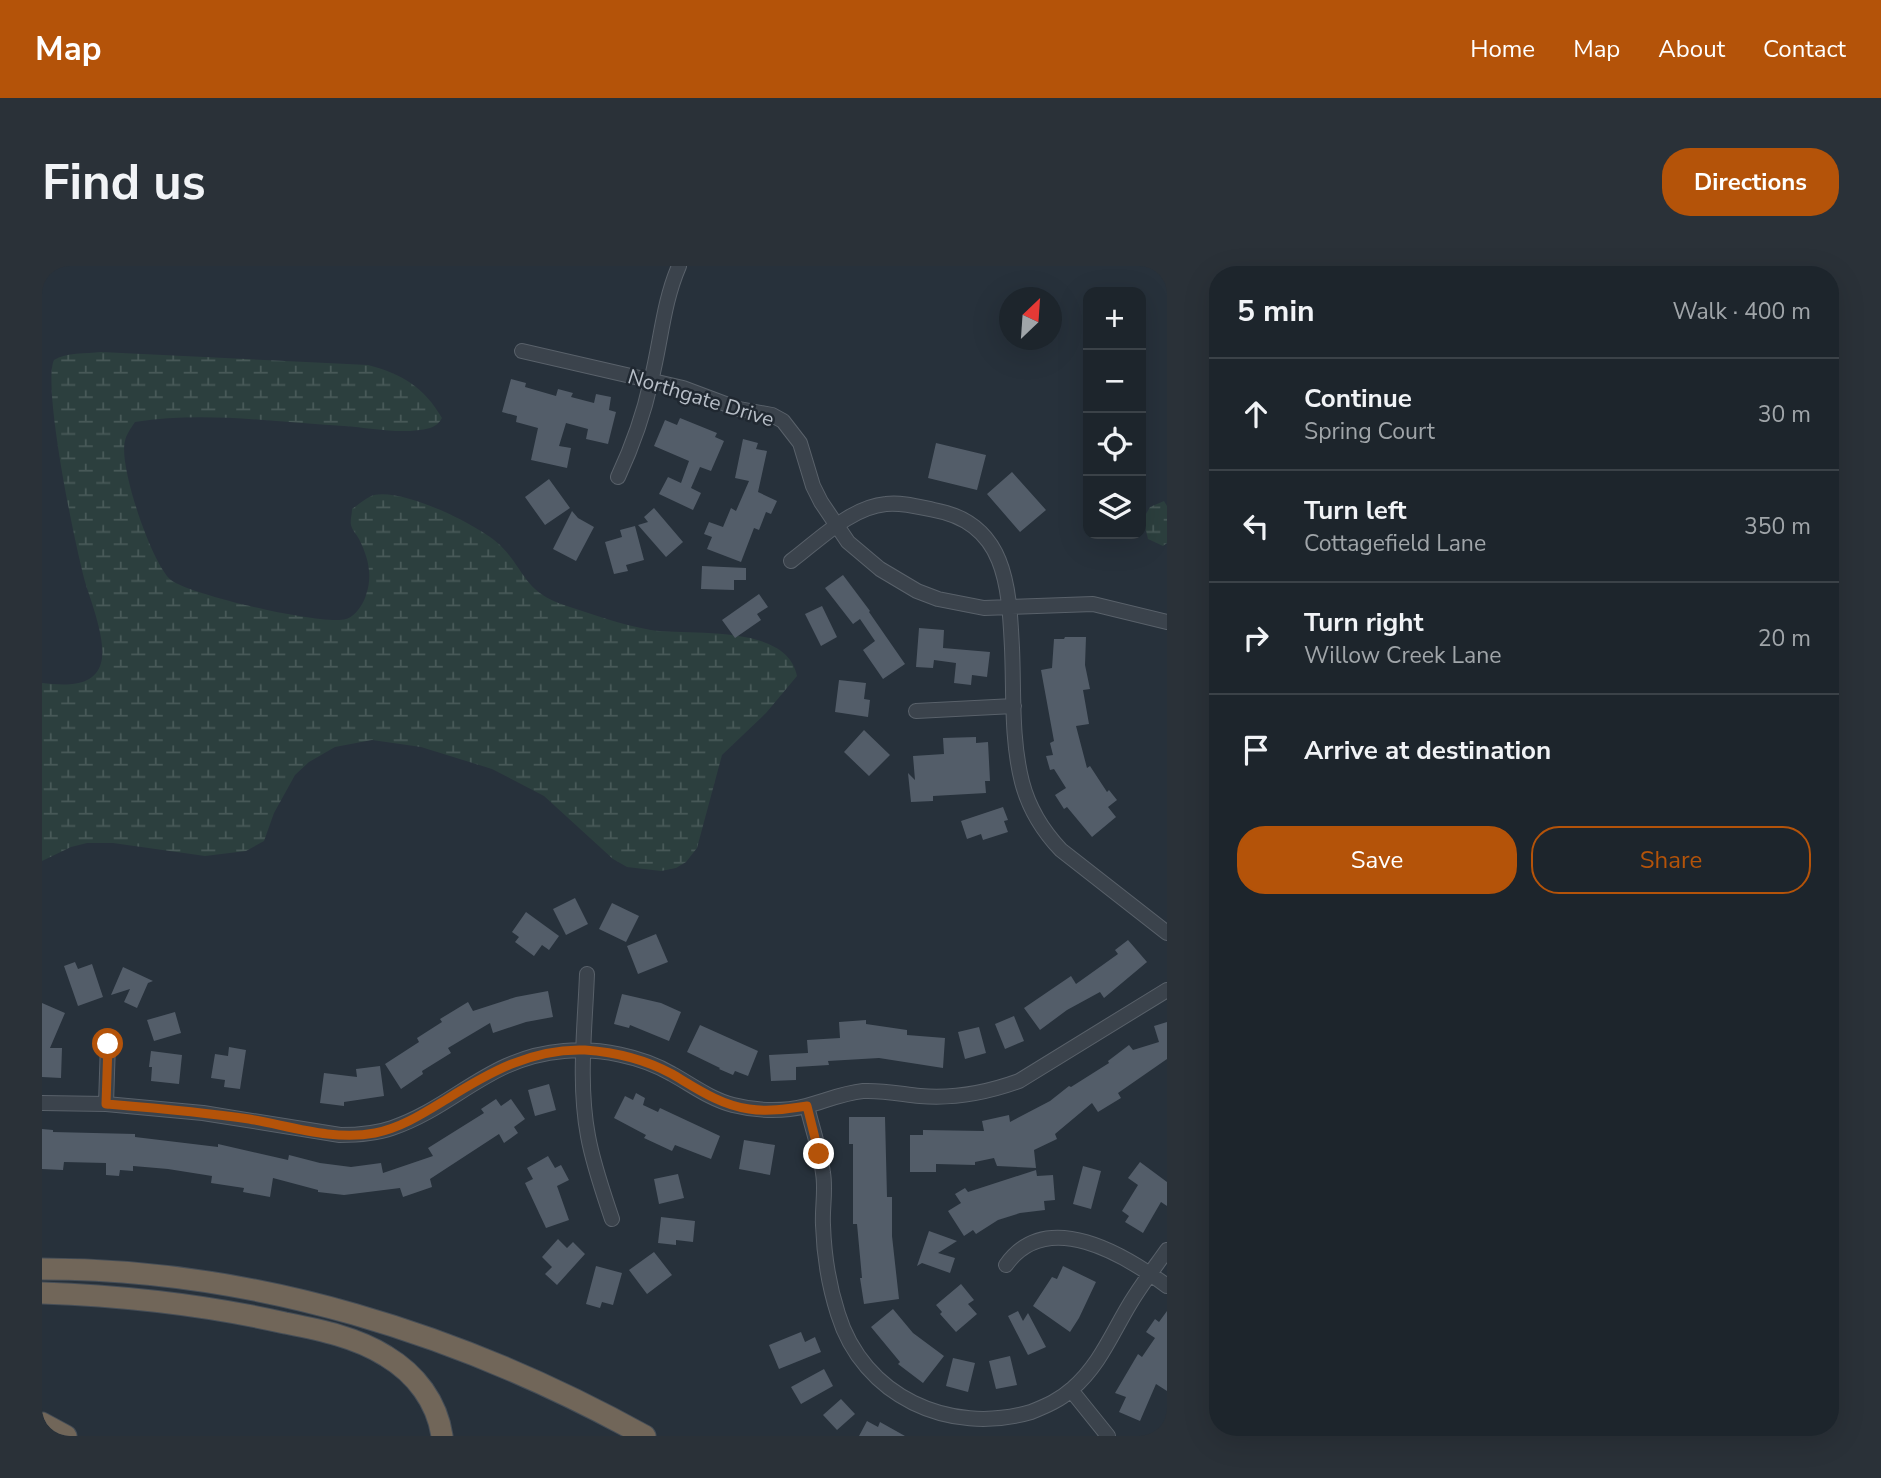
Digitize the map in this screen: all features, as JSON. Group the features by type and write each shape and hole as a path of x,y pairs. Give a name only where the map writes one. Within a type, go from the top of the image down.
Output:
{"highway":[{"path":"42,1269 134,1272 201,1281 318,1304 365,1317 421,1334 504,1366 596,1409 645,1436"},
{"path":"42,1293 195,1306 272,1320 350,1339 388,1357 413,1377 432,1401 439,1417 442,1436"},
{"path":"42,1423 66,1436"}],"street":[{"path":"618,477 631,446 651,381 664,310 679,266"},
{"name":"Northgate Drive","path":"522,351 683,388 740,409 772,415 783,421 800,443 813,486 837,527 863,556 896,581 916,591 961,605 1010,609 1093,604 1167,622"},
{"path":"791,561 837,527 873,506 889,503 947,512 960,517 983,534 998,557 1007,584 1021,780 1031,810 1047,835 1076,864 1167,933"},
{"path":"916,711 1014,706"},
{"path":"587,974 584,1093 588,1136 612,1219"},
{"path":"42,1103 106,1104 203,1113 340,1135 356,1135 376,1132 410,1120 481,1078 518,1061 553,1052 584,1050 627,1057 649,1064 669,1072 710,1096 747,1109 776,1110 807,1106 876,1090 917,1096 957,1097 997,1089 1035,1071 1167,990"},
{"path":"106,1104 108,1044"},
{"path":"807,1106 823,1172 824,1241 833,1296 842,1326 854,1352 875,1378 911,1404 941,1416 961,1420 1002,1420 1058,1400 1096,1364 1132,1300 1167,1250"},
{"path":"1006,1265 1013,1255 1030,1243 1060,1238 1094,1245 1114,1253 1167,1286"},
{"path":"1071,1390 1108,1436"}],"green space":[{"path":"101,352 368,365 411,383 428,398 442,418 432,427 409,431 213,417 135,422 126,439 124,453 131,492 146,536 163,571 171,580 183,586 229,601 286,614 333,620 349,618 363,602 369,580 365,553 351,525 352,509 371,496 387,494 421,502 490,537 508,554 526,580 551,600 640,628 735,635 757,640 775,647 789,659 797,676 766,713 722,755 697,848 686,862 676,868 661,871 627,867 613,859 544,796 492,769 421,747 372,740 335,747 309,762 295,775 274,813 264,841 246,851 205,856 113,843 87,843 71,847 42,861 42,683 76,684 85,681 97,671 102,655 98,624 81,565 68,504 56,432 51,375 54,360 59,357"},
{"path":"1164,501 1167,506 1167,543 1163,546 1148,539 1146,514 1150,507"}],"building":[{"path":"511,379 526,383 525,387 556,396 558,389 573,393 571,397 594,403 596,394 611,397 609,410 616,412 608,444 586,439 588,429 566,423 559,446 571,448 567,468 531,460 538,428 516,422 517,416 502,412"},
{"path":"680,418 717,433 715,437 724,441 711,471 700,467 691,488 701,493 693,510 659,494 668,477 681,483 689,461 654,446 665,420 677,425"},
{"path":"743,439 758,443 756,449 767,451 758,492 777,501 771,514 766,512 759,530 754,528 741,562 707,549 712,537 704,534 709,522 723,527 731,508 736,511 749,481 735,478"},
{"path":"936,443 986,455 977,490 928,478"},
{"path":"1012,472 1046,510 1020,532 987,494"},
{"path":"549,479 570,508 545,525 525,497"},
{"path":"654,508 683,542 666,557 638,525 648,522 644,517"},
{"path":"572,511 578,518 594,527 576,561 553,549"},
{"path":"635,526 644,560 626,565 628,571 614,574 605,542 622,537 620,530"},
{"path":"702,566 746,568 746,580 734,580 734,590 701,589"},
{"path":"843,575 905,664 883,679 863,650 875,641 860,619 853,624 825,588"},
{"path":"759,594 768,607 757,614 761,620 735,638 722,620"},
{"path":"822,606 837,637 821,646 805,614"},
{"path":"919,628 944,630 943,648 990,652 987,677 972,675 971,685 954,683 956,663 934,660 933,668 916,667"},
{"path":"1086,637 1085,665 1090,689 1083,690 1089,724 1076,726 1087,768 1090,766 1107,792 1109,790 1117,800 1108,807 1116,817 1092,837 1067,807 1064,809 1055,795 1066,788 1054,769 1050,770 1046,756 1053,755 1050,743 1054,741 1041,670 1052,668 1054,639"},
{"path":"839,680 866,683 864,699 870,700 868,717 835,712"},
{"path":"864,730 890,755 869,776 844,752"},
{"path":"976,737 976,743 988,742 990,781 985,781 986,793 933,796 933,801 911,802 908,773 915,780 913,756 944,754 943,738"},
{"path":"1003,807 1008,820 1004,821 1008,832 983,840 981,834 967,839 961,821"},
{"path":"575,898 588,924 566,935 553,909"},
{"path":"612,903 639,916 626,942 599,929"},
{"path":"526,912 559,936 549,950 542,945 534,956 515,942 519,937 512,932"},
{"path":"656,934 668,962 638,974 627,946"},
{"path":"1128,940 1147,962 1104,998 1100,992 1067,1010 1040,1030 1024,1008 1071,976 1076,984 1118,954 1115,950"},
{"path":"75,962 78,969 92,964 103,997 78,1006 64,966"},
{"path":"123,967 153,981 148,983 137,1008 124,1002 130,989 111,995"},
{"path":"548,991 553,1017 526,1022 493,1033 490,1023 448,1048 451,1053 422,1071 423,1074 401,1089 385,1064 419,1042 417,1038 442,1022 440,1019 468,1002 473,1011 516,997"},
{"path":"622,994 661,1003 681,1012 669,1041 630,1025 629,1028 614,1024"},
{"path":"42,1003 65,1013 50,1048 62,1048 61,1078 42,1077"},
{"path":"175,1012 181,1033 154,1041 147,1020"},
{"path":"1014,1016 1024,1041 1005,1049 995,1024"},
{"path":"866,1020 866,1024 907,1030 907,1035 945,1038 943,1068 879,1058 828,1061 829,1065 796,1067 796,1080 771,1081 769,1055 808,1053 807,1040 840,1038 839,1022"},
{"path":"1167,1022 1167,1059 1118,1093 1121,1098 1098,1112 1092,1103 1055,1134 1057,1139 1034,1150 1036,1168 997,1166 994,1158 975,1162 975,1165 936,1164 936,1172 910,1172 910,1135 923,1135 923,1130 984,1131 982,1121 1009,1115 1010,1122 1050,1101 1069,1086 1109,1063 1108,1061 1129,1045 1133,1050 1159,1042 1154,1026"},
{"path":"700,1025 758,1051 748,1076 735,1071 733,1075 687,1052"},
{"path":"979,1027 986,1053 965,1059 958,1032"},
{"path":"229,1047 246,1050 240,1089 224,1087 225,1080 211,1078 215,1054 228,1056"},
{"path":"151,1051 182,1055 179,1084 151,1081"},
{"path":"380,1066 384,1096 344,1102 344,1106 320,1103 324,1073 357,1077 356,1069"},
{"path":"549,1084 556,1110 535,1116 528,1090"},
{"path":"636,1093 645,1098 643,1105 658,1112 660,1108 720,1136 711,1159 675,1145 672,1151 644,1138 646,1135 614,1118 625,1096 633,1100"},
{"path":"496,1099 501,1106 511,1099 525,1119 514,1127 518,1133 504,1143 499,1134 430,1179 432,1187 403,1197 400,1188 344,1195 318,1192 273,1178 270,1197 243,1192 244,1188 211,1183 212,1176 168,1169 133,1166 133,1171 120,1170 119,1176 106,1175 106,1163 64,1162 63,1170 42,1169 42,1129 53,1132 135,1134 135,1137 218,1147 218,1144 288,1160 289,1155 351,1167 381,1163 383,1173 433,1156 428,1148 484,1113 481,1109"},
{"path":"849,1117 885,1117 887,1197 892,1197 892,1236 899,1299 864,1304 857,1224 853,1224 853,1144 849,1144"},
{"path":"744,1140 775,1145 770,1175 739,1169"},
{"path":"548,1156 555,1168 561,1165 569,1180 557,1186 569,1220 546,1228 525,1183 533,1179 527,1168"},
{"path":"1140,1162 1167,1182 1167,1206 1161,1202 1143,1233 1125,1222 1129,1216 1122,1211 1138,1185 1128,1178"},
{"path":"1083,1166 1101,1171 1091,1209 1073,1204"},
{"path":"1036,1170 1037,1176 1053,1175 1055,1200 1044,1201 1045,1210 1020,1213 998,1220 976,1234 973,1230 964,1236 948,1211 961,1203 955,1194 965,1188 968,1192"},
{"path":"678,1174 684,1198 659,1204 654,1179"},
{"path":"661,1217 695,1221 693,1242 676,1240 676,1245 658,1243"},
{"path":"929,1231 957,1241 938,1253 955,1258 950,1273 922,1263 917,1266"},
{"path":"558,1239 567,1248 573,1242 585,1254 557,1285 545,1274 552,1267 542,1257"},
{"path":"654,1252 672,1275 647,1294 629,1270"},
{"path":"596,1266 622,1273 613,1305 602,1302 600,1308 586,1304"},
{"path":"1063,1266 1096,1282 1070,1332 1033,1306 1052,1277 1057,1279"},
{"path":"961,1284 974,1300 968,1304 977,1314 956,1332 940,1314 942,1312 936,1305"},
{"path":"893,1309 913,1333 944,1356 923,1383 898,1364 900,1362 871,1327"},
{"path":"1018,1311 1023,1321 1028,1313 1046,1347 1028,1355 1008,1316"},
{"path":"1167,1311 1167,1391 1156,1384 1140,1421 1119,1412 1126,1397 1115,1393 1138,1354 1142,1357 1155,1338 1146,1332 1155,1319 1159,1322"},
{"path":"801,1332 805,1342 815,1337 821,1352 779,1369 769,1345"},
{"path":"1010,1356 1017,1385 996,1389 989,1361"},
{"path":"953,1358 975,1363 968,1392 946,1386"},
{"path":"824,1369 833,1386 801,1404 791,1387"},
{"path":"841,1399 855,1414 837,1430 823,1415"},
{"path":"867,1421 878,1427 880,1422 905,1436 859,1436"}],"route":[{"path":"108,1044 106,1104 203,1113 340,1135 393,1128 428,1111 499,1068 536,1055 584,1050 604,1052 669,1072 728,1104 766,1110 807,1106 819,1154"}]}
